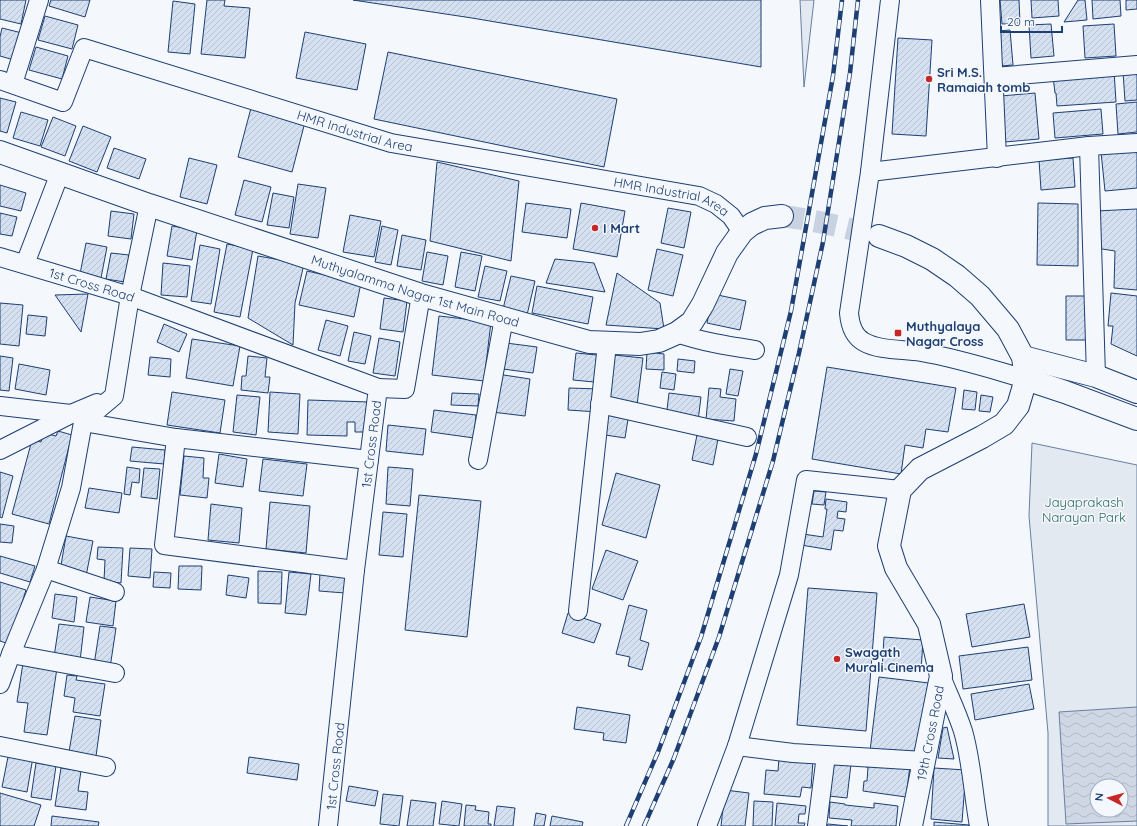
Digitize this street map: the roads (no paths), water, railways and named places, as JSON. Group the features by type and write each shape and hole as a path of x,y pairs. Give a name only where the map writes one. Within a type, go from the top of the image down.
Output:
{"street":[{"path":"6,82 39,0"},
{"path":"890,0 870,172 849,314 850,325 856,335 863,342 874,346 921,352 987,368 1065,392 1137,419"},
{"path":"990,0 997,158"},
{"name":"HMR Industrial Area","path":"6,82 63,102 84,48 391,143 699,196 716,204 731,216 742,232"},
{"path":"994,77 1137,65"},
{"path":"870,172 1089,146 1137,142"},
{"path":"1089,146 1096,376"},
{"name":"Muthyalamma Nagar 1st Main Road","path":"0,152 149,205 421,295 589,342 607,344 640,344 659,341 677,333 692,322 703,304 727,253 742,232 752,224 765,218 782,216"},
{"path":"25,264 60,173"},
{"path":"0,450 77,418 114,396 130,296 149,205"},
{"path":"707,826 737,746 789,575 806,480 900,490 920,469 1004,424 1018,406 1026,379 1023,357 1008,329 980,296 957,276 932,259 906,246 878,236"},
{"name":"1st Cross Road","path":"0,257 130,296 378,388 355,570 328,826"},
{"path":"378,388 405,389 421,295"},
{"path":"478,460 504,318"},
{"path":"677,333 707,342 755,350"},
{"path":"578,611 607,344"},
{"path":"1023,357 1096,376 1137,392"},
{"path":"600,404 747,437"},
{"path":"0,406 77,418 176,438 369,460"},
{"path":"0,684 46,569 71,488 77,418"},
{"path":"176,438 164,545 355,570"},
{"name":"19th Cross Road","path":"900,490 889,546 896,568 929,624 941,676 911,826"},
{"path":"46,569 116,592"},
{"path":"11,654 115,673"},
{"path":"941,676 962,730 971,768 974,802 979,826"},
{"path":"0,746 106,767"},
{"path":"737,746 794,753 924,761"},
{"path":"817,826 826,755"}],"water":[{"path":"1137,707 1137,821 1066,824 1059,712"}],"tunnel":[{"path":"782,216 819,222 879,236"}],"railway":[{"path":"626,826 658,752 701,637 756,454 791,311 833,76 842,0"},
{"path":"644,826 674,758 719,637 773,461 799,353 823,242 850,73 858,0"}],"place":[{"name":"Sri M.S. Ramaiah tomb","path":"929,79"},
{"name":"I Mart","path":"595,228"},
{"name":"Muthyalaya Nagar Cross","path":"898,333"},
{"name":"Swagath Murali Cinema","path":"837,659"}],"park label":[{"name":"Jayaprakash Narayan Park","path":"1084,510"}]}
